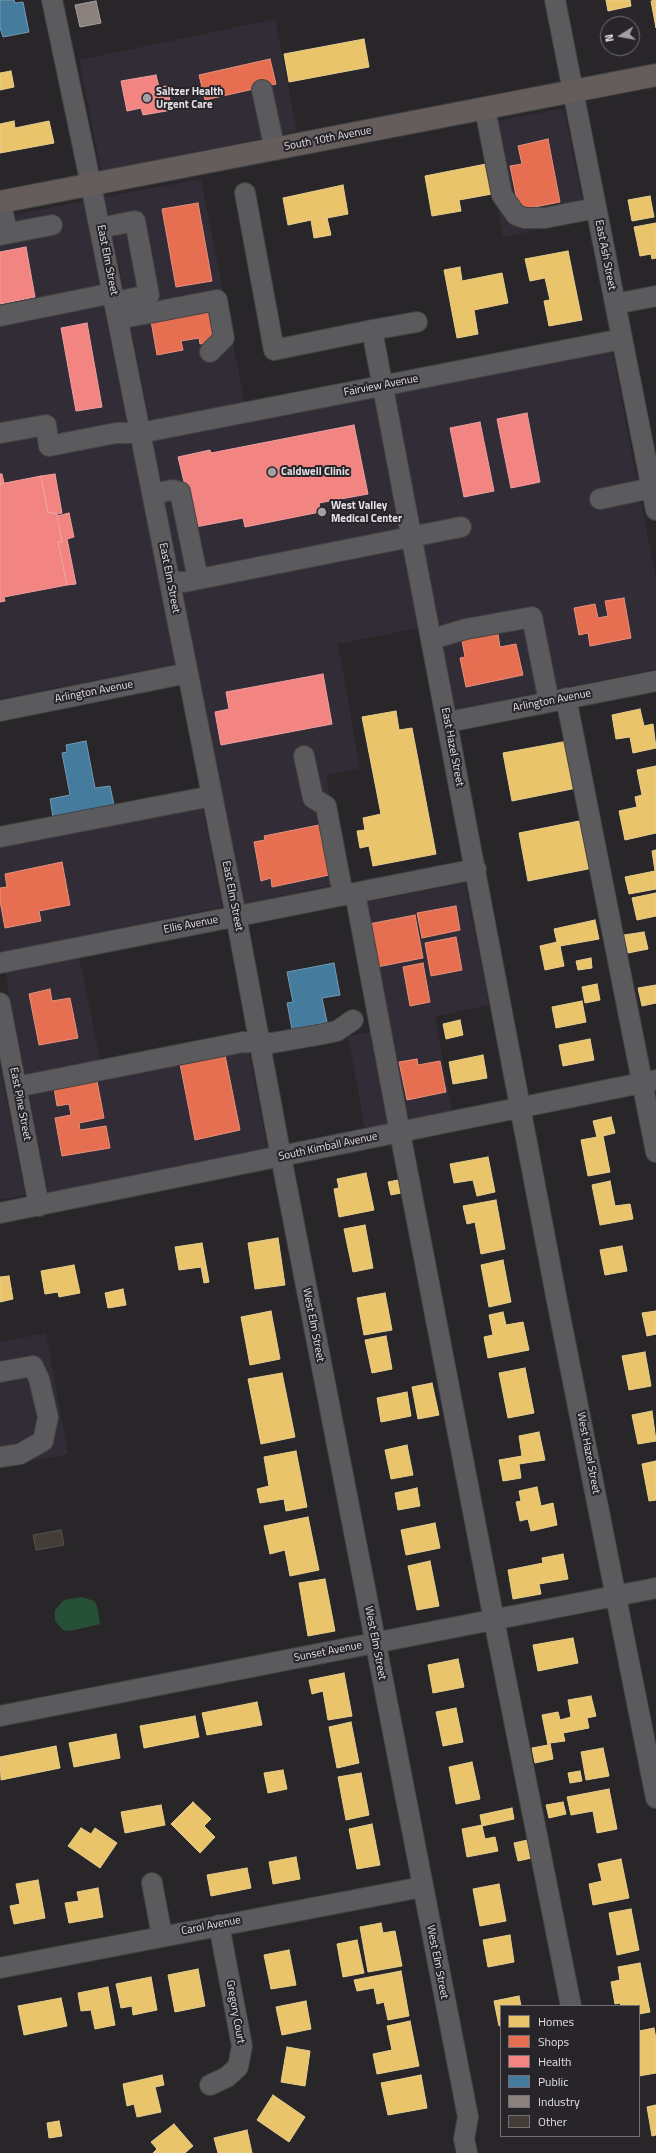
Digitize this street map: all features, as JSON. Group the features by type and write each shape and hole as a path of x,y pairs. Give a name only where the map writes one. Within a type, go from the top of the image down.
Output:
{"main road":[{"name":"South 10th Avenue","path":"1,202 656,75"}],"street":[{"name":"East Elm Street","path":"52,0 100,228 153,494 236,916 281,1157"},
{"name":"East Ash Street","path":"555,0 622,339 654,488 656,510"},
{"path":"262,90 275,150"},
{"path":"485,109 502,195 516,215 525,218 545,218 596,208"},
{"path":"245,193 274,350 417,322"},
{"path":"1,202 4,234 52,225"},
{"path":"100,228 134,221 150,295 115,305"},
{"path":"615,304 656,296"},
{"path":"0,316 115,305 217,300 224,338 210,352"},
{"name":"East Hazel Street","path":"372,330 521,1108"},
{"name":"Fairview Avenue","path":"1,433 46,425 50,446 116,433 140,433 622,339"},
{"path":"600,500 654,488"},
{"path":"153,494 172,490 180,492 198,579"},
{"path":"170,582 198,579 461,526"},
{"path":"432,639 532,616 557,700 649,1081 656,1152"},
{"name":"Arlington Avenue","path":"0,711 188,673"},
{"name":"Arlington Avenue","path":"448,722 656,680"},
{"path":"304,756 312,798 326,806 349,894 400,1133 494,1620 571,2005"},
{"path":"0,837 212,796"},
{"name":"Ellis Avenue","path":"0,963 476,869"},
{"name":"East Pine Street","path":"0,1003 39,1206"},
{"path":"16,1086 243,1042 272,1043 324,1034 337,1031 353,1020"},
{"name":"South Kimball Avenue","path":"0,1214 649,1081"},
{"name":"West Hazel Street","path":"521,1108 656,1798"},
{"name":"West Elm Street","path":"281,1157 468,2117 464,2139 467,2153"},
{"path":"0,1372 33,1366 39,1379 48,1417 43,1442 20,1454 0,1457"},
{"name":"Sunset Avenue","path":"0,1716 656,1588"},
{"path":"152,1883 162,1936"},
{"name":"Carol Avenue","path":"0,1968 422,1887"},
{"name":"Gregory Court","path":"210,2085 227,2077 238,2067 242,2046 219,1925"}],"shaded area":[{"path":"275,19 297,131 101,171 79,60"},
{"path":"564,108 586,220 503,237 481,124"},
{"path":"201,179 245,404 150,423 105,197"},
{"name":"West Valley Medical Center","path":"83,201 131,445 612,350 656,579 656,669 455,709 439,624 338,644 360,768 326,775 346,882 243,904 195,660 0,699 0,218"},
{"path":"200,793 222,907 75,937 101,1064 246,1035 267,1148 48,1192 0,945 0,833"},
{"path":"465,883 489,1005 435,1017 452,1112 365,1129 348,1036 374,1031 350,906"},
{"path":"0,1067 25,1195 0,1200"},
{"path":"46,1333 68,1454 0,1468 0,1342"}],"green space":[{"path":"82,1597 94,1601 97,1606 100,1624 70,1631 63,1630 55,1621 55,1610 64,1600"}],"building: Homes":[{"path":"606,0 630,0 631,6 608,11"},
{"path":"656,0 656,28 651,1"},
{"path":"364,39 369,67 289,82 284,54"},
{"path":"11,71 14,87 0,90 0,73"},
{"path":"14,121 15,128 49,121 54,143 0,153 0,124"},
{"path":"486,164 492,194 459,200 461,211 432,216 425,176"},
{"path":"343,185 348,214 327,218 331,235 314,238 311,220 288,225 283,198"},
{"path":"650,196 654,217 632,221 628,200"},
{"path":"656,223 656,258 652,259 651,254 640,256 634,227"},
{"path":"568,251 582,320 549,326 544,301 550,300 545,278 530,281 525,259"},
{"path":"460,267 462,281 502,273 508,303 474,310 478,334 457,338 444,270"},
{"path":"640,709 644,726 653,724 656,748 633,753 630,737 616,739 612,715"},
{"path":"396,711 399,730 412,728 436,854 373,866 369,846 360,848 357,831 365,830 363,818 381,814 362,717"},
{"path":"568,741 577,788 512,801 503,753"},
{"path":"656,766 656,833 625,840 619,811 637,807 635,797 642,795 637,770"},
{"path":"584,820 593,868 528,881 519,833"},
{"path":"656,850 656,889 629,894 625,877 655,871 652,851"},
{"path":"656,893 656,916 637,920 632,898"},
{"path":"595,920 599,939 560,946 564,966 545,970 540,946 557,942 554,929"},
{"path":"644,932 648,949 628,953 624,935"},
{"path":"591,958 592,968 578,970 576,961"},
{"path":"597,984 600,1000 585,1003 582,987"},
{"path":"656,985 656,1003 642,1006 638,988"},
{"path":"582,1001 586,1022 556,1028 552,1007"},
{"path":"460,1020 463,1035 446,1039 443,1024"},
{"path":"590,1039 594,1060 563,1066 559,1045"},
{"path":"483,1055 487,1078 453,1084 449,1062"},
{"path":"611,1117 615,1133 603,1136 610,1172 588,1176 581,1140 597,1137 593,1121"},
{"path":"488,1157 495,1192 477,1196 473,1180 454,1183 450,1164"},
{"path":"366,1173 374,1210 339,1217 334,1189 339,1188 337,1179"},
{"path":"403,1179 406,1192 391,1195 388,1182"},
{"path":"610,1181 615,1206 630,1204 633,1219 600,1225 592,1185"},
{"path":"496,1200 505,1249 481,1254 475,1222 467,1224 463,1206"},
{"path":"365,1225 373,1268 353,1272 344,1229"},
{"path":"278,1238 285,1285 255,1289 248,1243"},
{"path":"202,1243 209,1282 204,1283 201,1267 179,1270 175,1247"},
{"path":"622,1246 627,1271 605,1275 600,1250"},
{"path":"503,1260 511,1302 489,1307 481,1265"},
{"path":"74,1265 80,1293 59,1297 58,1292 45,1294 41,1271"},
{"path":"9,1276 13,1299 0,1302 0,1277"},
{"path":"123,1289 126,1305 108,1308 105,1293"},
{"path":"385,1293 392,1330 364,1335 357,1298"},
{"path":"271,1311 280,1359 250,1365 241,1317"},
{"path":"656,1311 656,1334 647,1336 642,1313"},
{"path":"503,1312 506,1325 523,1322 529,1350 488,1358 484,1337 493,1335 489,1315"},
{"path":"386,1336 392,1369 372,1373 365,1340"},
{"path":"645,1352 651,1386 629,1390 622,1356"},
{"path":"525,1368 534,1413 508,1418 499,1373"},
{"path":"282,1373 295,1437 261,1444 248,1379"},
{"path":"432,1383 439,1415 418,1419 412,1387"},
{"path":"407,1392 411,1416 381,1422 377,1398"},
{"path":"652,1411 656,1441 638,1444 632,1415"},
{"path":"539,1432 545,1460 519,1464 521,1478 503,1481 499,1460 522,1456 519,1436"},
{"path":"407,1445 413,1475 391,1479 385,1450"},
{"path":"296,1451 307,1507 286,1511 284,1499 260,1503 257,1489 269,1486 264,1457"},
{"path":"656,1461 656,1500 649,1501 642,1464"},
{"path":"537,1487 541,1506 553,1503 557,1525 531,1531 528,1519 520,1521 516,1502 521,1501 519,1491"},
{"path":"417,1488 420,1506 398,1510 395,1493"},
{"path":"308,1517 319,1570 290,1576 285,1550 270,1554 264,1526"},
{"path":"435,1523 440,1548 406,1555 401,1530"},
{"path":"563,1554 568,1579 539,1584 541,1594 513,1599 508,1570 543,1563 542,1558"},
{"path":"430,1561 439,1606 417,1610 408,1566"},
{"path":"325,1579 335,1631 308,1636 299,1583"},
{"path":"573,1638 578,1663 538,1671 533,1645"},
{"path":"458,1659 464,1687 433,1693 428,1665"},
{"path":"344,1673 352,1716 328,1720 323,1691 312,1694 309,1680"},
{"path":"591,1696 596,1716 587,1718 589,1728 563,1733 565,1741 550,1743 553,1759 535,1763 532,1748 548,1745 542,1715 558,1712 560,1720 571,1717 568,1700"},
{"path":"257,1702 262,1725 207,1735 202,1713"},
{"path":"456,1708 463,1742 443,1746 436,1712"},
{"path":"195,1716 199,1737 144,1748 140,1726"},
{"path":"351,1722 359,1763 337,1768 329,1727"},
{"path":"116,1734 120,1758 74,1767 69,1743"},
{"path":"56,1746 60,1768 1,1780 0,1757"},
{"path":"603,1748 609,1776 586,1780 581,1752"},
{"path":"472,1762 480,1799 456,1804 449,1767"},
{"path":"283,1770 287,1789 268,1793 264,1773"},
{"path":"580,1771 582,1781 570,1783 568,1773"},
{"path":"361,1773 369,1815 346,1820 338,1777"},
{"path":"609,1789 617,1829 597,1833 593,1811 571,1815 567,1797"},
{"path":"193,1802 211,1819 204,1826 215,1837 200,1853 171,1824"},
{"path":"563,1802 566,1814 549,1818 546,1805"},
{"path":"161,1805 165,1825 125,1833 121,1812"},
{"path":"512,1808 514,1819 482,1826 485,1839 495,1837 498,1851 467,1857 462,1829 482,1825 480,1815"},
{"path":"372,1824 380,1865 357,1869 349,1829"},
{"path":"81,1828 91,1834 95,1828 117,1843 100,1868 68,1846"},
{"path":"532,1839 536,1857 518,1861 514,1843"},
{"path":"296,1857 300,1879 273,1884 269,1862"},
{"path":"621,1859 629,1898 593,1905 589,1884 602,1881 598,1864"},
{"path":"247,1868 251,1888 211,1896 207,1875"},
{"path":"38,1880 45,1918 14,1924 10,1906 20,1904 16,1884"},
{"path":"499,1884 506,1921 480,1926 473,1889"},
{"path":"98,1888 103,1917 69,1923 65,1903 79,1901 77,1892"},
{"path":"631,1909 639,1950 617,1955 609,1913"},
{"path":"381,1923 383,1933 395,1931 402,1966 368,1972 360,1927"},
{"path":"510,1935 514,1962 488,1967 483,1940"},
{"path":"357,1940 364,1973 343,1977 337,1944"},
{"path":"289,1950 296,1985 271,1989 264,1955"},
{"path":"640,1963 650,2012 640,2014 640,2005 615,2004 611,1982 620,1980 618,1967"},
{"path":"198,1969 205,2006 175,2012 168,1975"},
{"path":"401,1971 409,2016 388,2020 384,2002 377,2004 374,1988 357,1991 354,1980"},
{"path":"151,1977 157,2010 133,2015 132,2006 121,2008 116,1984"},
{"path":"108,1987 115,2025 95,2029 91,2010 81,2011 78,1993"},
{"path":"519,1996 521,2005 500,2005 499,2026 494,2001"},
{"path":"61,1998 67,2026 24,2035 18,2006"},
{"path":"306,2001 311,2029 282,2035 276,2007"},
{"path":"410,2021 419,2066 377,2074 373,2054 392,2050 387,2026"},
{"path":"654,2028 656,2039 656,2073 640,2076 640,2031"},
{"path":"287,2047 310,2051 305,2086 281,2082"},
{"path":"162,2075 164,2085 155,2087 161,2112 137,2117 134,2104 127,2106 123,2084"},
{"path":"421,2075 427,2108 388,2115 381,2083"},
{"path":"273,2095 305,2117 289,2142 257,2120"},
{"path":"656,2105 656,2135 652,2136 647,2107"},
{"path":"59,2121 62,2136 49,2138 47,2123"},
{"path":"174,2124 193,2146 185,2153 153,2153 157,2149 151,2142"},
{"path":"247,2130 252,2153 218,2153 214,2138"}],"building: Shops":[{"path":"270,59 276,84 205,100 199,75"},
{"path":"548,139 560,202 519,210 510,166 522,164 518,146"},
{"path":"198,203 212,281 176,287 162,209"},
{"path":"213,309 219,340 200,344 199,338 181,341 183,350 157,355 151,321"},
{"path":"624,598 631,638 590,646 588,633 579,635 574,608 595,604 598,618 608,616 605,601"},
{"path":"497,628 500,647 516,644 523,675 466,687 460,658 465,657 461,635"},
{"path":"324,824 334,874 272,887 271,878 261,881 254,842 265,840 264,836"},
{"path":"62,862 70,905 39,911 41,921 5,928 0,901 0,888 7,887 5,874"},
{"path":"456,906 460,930 422,938 417,913"},
{"path":"415,915 423,958 377,967 369,924"},
{"path":"456,937 462,970 431,976 425,943"},
{"path":"423,963 430,1002 410,1006 403,967"},
{"path":"50,989 52,1001 70,998 78,1038 39,1045 29,994"},
{"path":"225,1055 240,1130 195,1140 180,1064"},
{"path":"417,1059 418,1065 440,1061 446,1092 407,1100 399,1062"},
{"path":"97,1081 104,1118 79,1123 80,1130 106,1126 110,1148 62,1156 55,1118 71,1115 69,1104 57,1106 54,1088"}],"building: Health":[{"name":"Saltzer Health Urgent Care","path":"156,75 159,87 167,86 172,110 143,115 141,108 127,111 121,81"},
{"path":"26,247 35,297 0,304 0,252"},
{"path":"87,323 102,407 76,411 61,328"},
{"path":"527,413 540,482 511,488 497,419"},
{"path":"480,422 494,491 464,497 450,428"},
{"name":"Caldwell Clinic","path":"354,425 368,494 319,503 320,512 245,527 243,518 195,527 178,457 210,450 211,453"},
{"path":"0,474 2,474 4,483 0,484"},
{"path":"55,474 62,513 57,514 54,514 54,512 48,513 41,476"},
{"path":"41,476 48,513 54,512 54,514 57,514 62,542 58,542 67,585 4,597 5,601 0,602 0,484"},
{"path":"69,513 74,537 67,539 76,584 67,585 58,542 62,542 57,516"},
{"path":"323,674 332,724 221,745 215,712 229,709 226,692"}],"building: Public":[{"path":"0,0 14,0 15,3 23,2 29,32 3,37 0,28"},
{"path":"86,741 95,788 110,786 114,805 53,817 50,799 70,795 62,753 67,752 66,745"},
{"path":"334,963 340,995 322,998 327,1022 292,1029 287,1003 293,1002 287,972"}],"building: Industry":[{"path":"96,1 101,23 80,27 75,5"}],"building: Other":[{"path":"61,1530 64,1545 36,1550 33,1535"}],"place":[{"name":"Saltzer Health Urgent Care","path":"147,98"},
{"name":"Caldwell Clinic","path":"272,472"},
{"name":"West Valley Medical Center","path":"322,512"}]}
